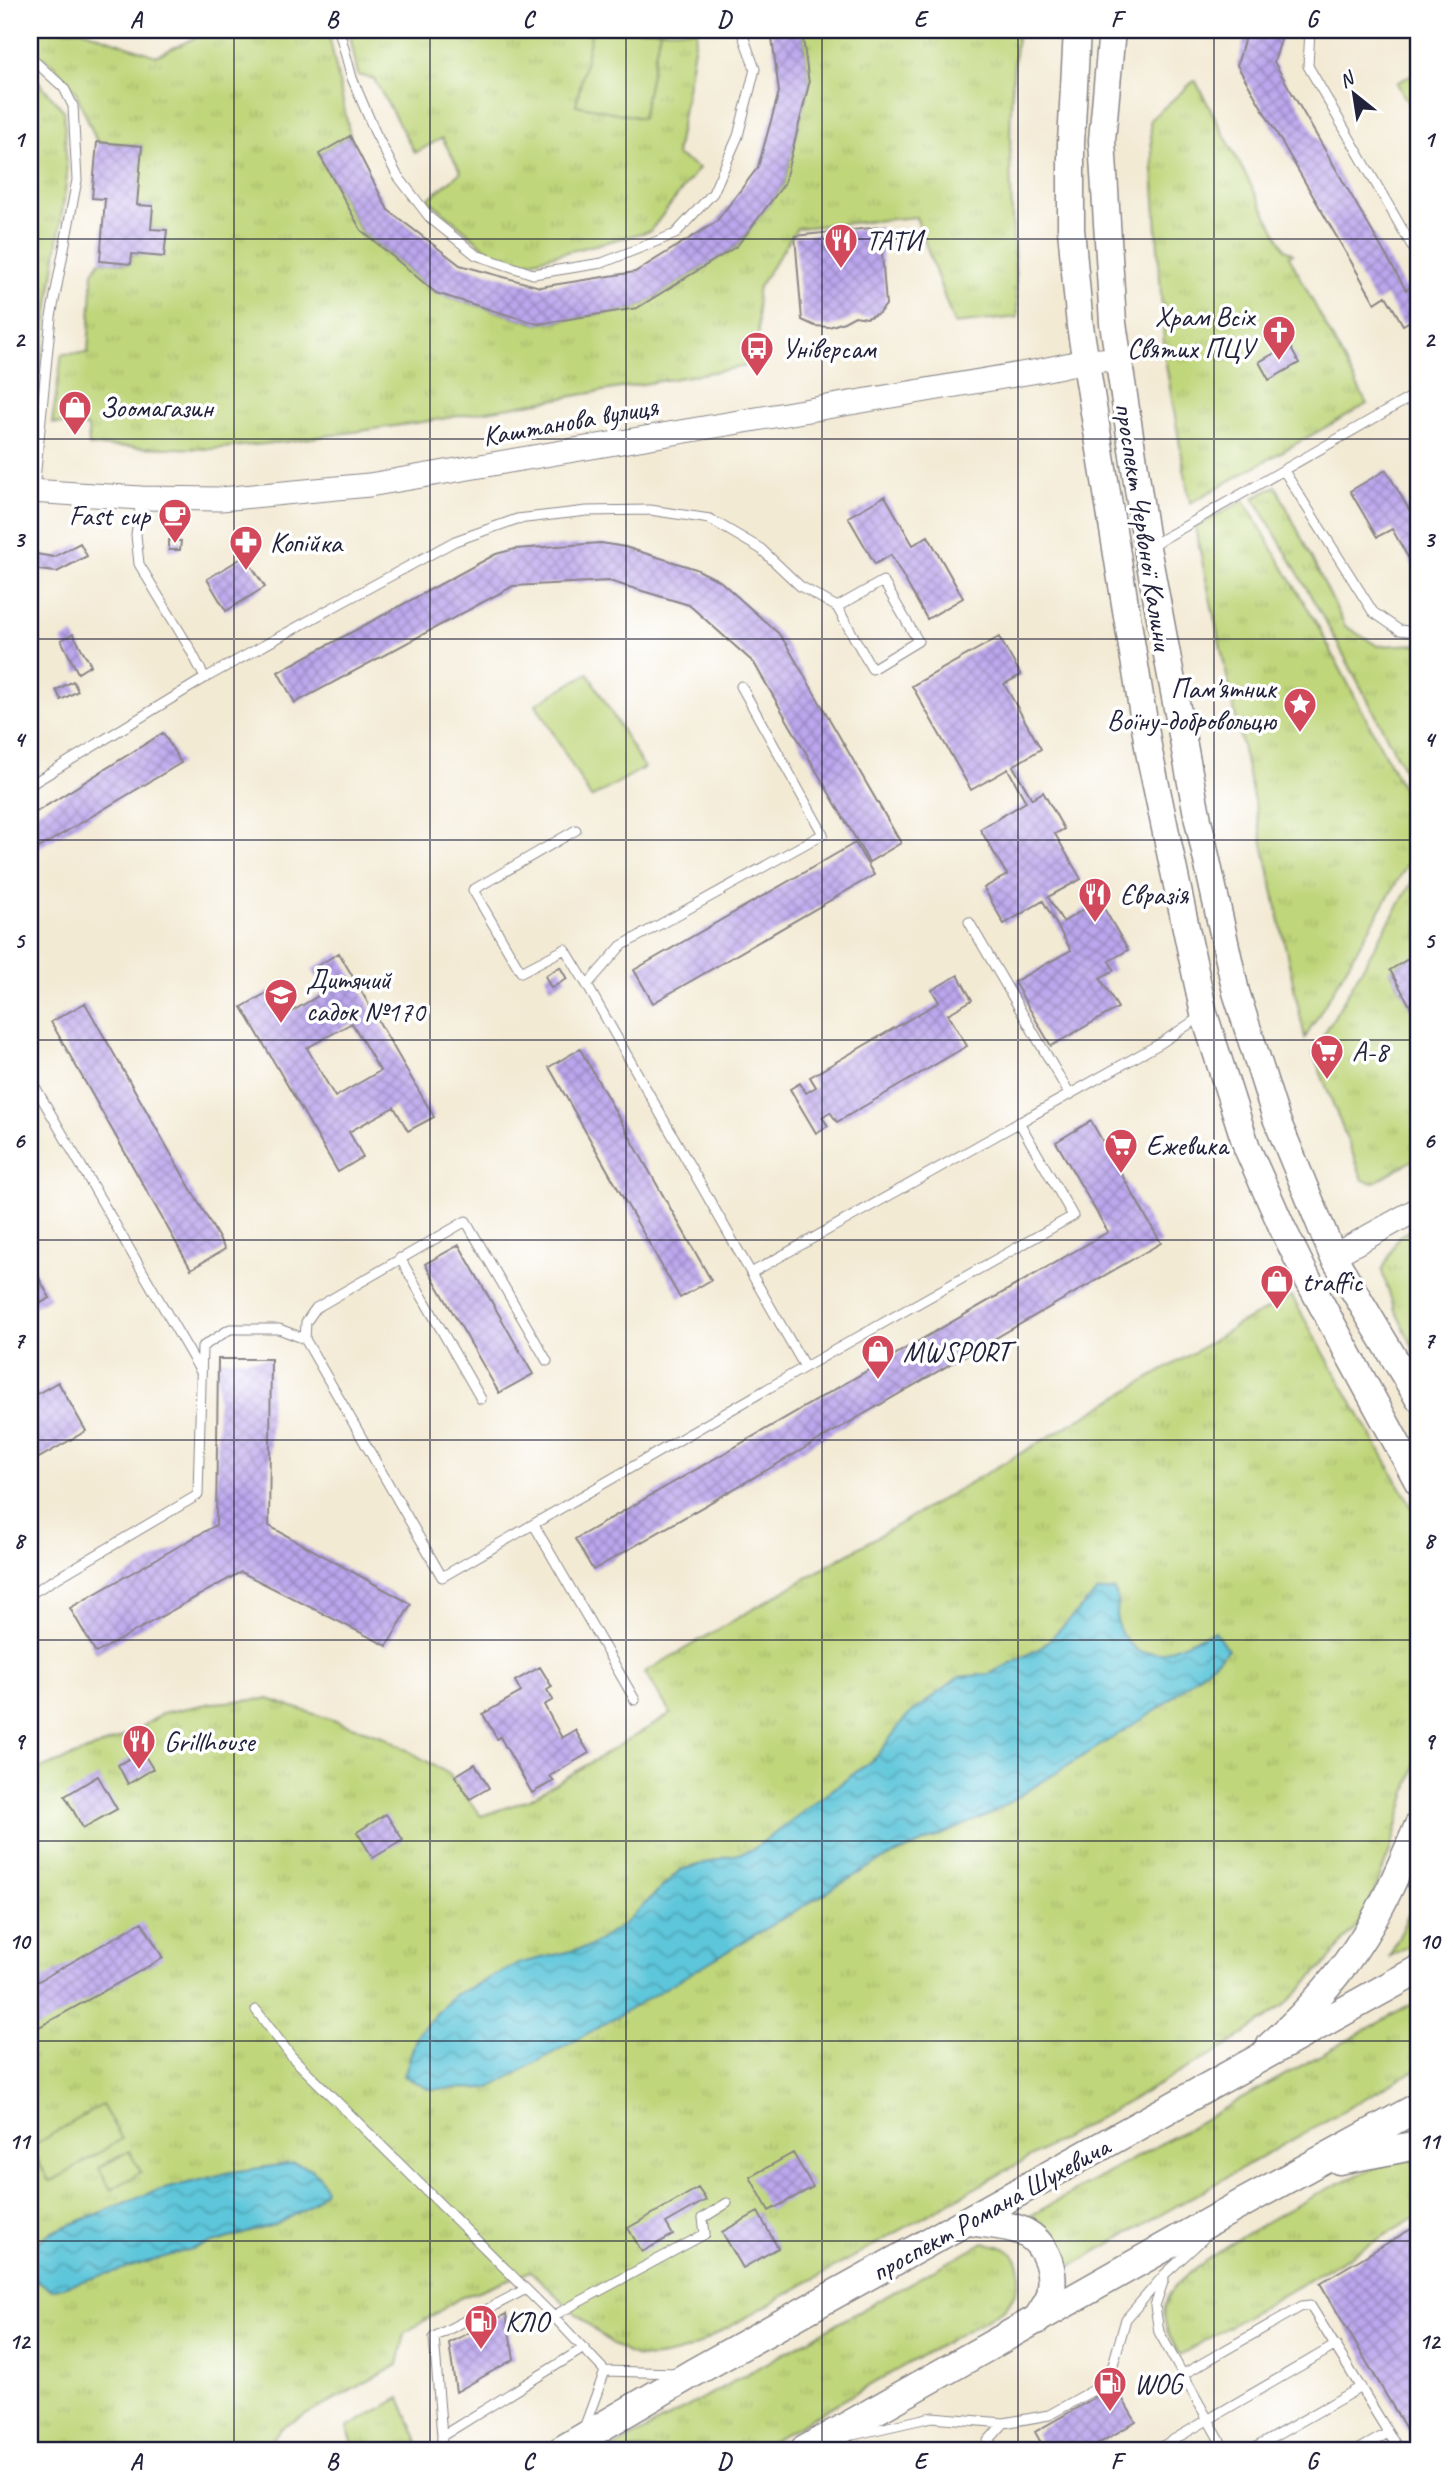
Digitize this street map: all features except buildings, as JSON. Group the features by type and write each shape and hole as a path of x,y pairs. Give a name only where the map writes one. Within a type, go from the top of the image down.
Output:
{"main road":[{"name":"проспект Червоної Калини","path":"1077,30 1071,143 1071,229 1085,361 1149,752 1204,1014 1247,1148 1282,1227 1309,1283 1418,1482"},
{"name":"проспект Червоної Калини","path":"1112,30 1102,140 1107,244 1117,359 1147,548 1198,820 1236,992 1276,1118 1333,1256 1418,1398"},
{"path":"1242,2069 1301,2017 1364,1937 1400,1868 1418,1825"},
{"name":"проспект Романа Шухевича","path":"570,2445 693,2373 1418,1970"},
{"path":"811,2447 1418,2107"},
{"path":"1306,2168 1418,2145"},
{"path":"969,2221 1023,2232 1037,2243 1046,2255 1051,2269 1051,2286 1047,2302 1037,2320"}],"street":[{"name":"Каштанова вулиця","path":"32,492 221,499 369,485 590,449 1085,361 1117,359"},
{"path":"1333,1256 1418,1209"}],"lane":[{"path":"339,30 352,78 375,132 397,175 430,218 475,255 533,274 602,263 675,234 713,192 738,136 755,69 741,30"},
{"path":"1310,30 1308,66 1416,253 1418,251"},
{"path":"30,57 64,88 73,106 77,180 51,317 32,492"},
{"path":"1147,548 1418,393"},
{"path":"1284,471 1373,612 1399,630 1418,632"},
{"path":"141,498 136,535 139,564 205,678"},
{"path":"30,785 205,678 455,541 517,519 587,511 650,510 710,519 761,550 800,586 837,607 872,669 918,641 883,581 837,607"},
{"path":"587,985 621,946 824,834 741,685"},
{"path":"576,830 473,890 521,972 565,949 805,1367"},
{"path":"969,922 1070,1095"},
{"path":"751,1273 1161,1043 1204,1014"},
{"path":"30,1078 201,1374"},
{"path":"547,1361 466,1221 316,1308 306,1322 305,1339 442,1577 1073,1216 1019,1122"},
{"path":"400,1258 481,1399"},
{"path":"30,1594 198,1495 202,1347 230,1329 279,1329 305,1339"},
{"path":"534,1525 635,1700"},
{"path":"256,2010 292,2057 605,2371 693,2373"},
{"path":"553,2316 705,2234 703,2218 727,2203"},
{"path":"811,2447 932,2417 1004,2423 1049,2414 1099,2387 1110,2375 1126,2319 1165,2274 1241,2204"},
{"path":"1165,2274 1155,2306 1164,2344 1225,2450"},
{"path":"441,2450 434,2337 526,2289"},
{"path":"1182,2375 1306,2304 1313,2307 1399,2450"},
{"path":"1156,2450 1336,2345"},
{"path":"442,2436 584,2348"},
{"path":"570,2445 605,2371"},
{"path":"1251,2450 1361,2387"},
{"path":"987,2450 988,2441 1004,2423"},
{"path":"1358,2450 1388,2433"}],"green space":[{"path":"30,30 82,30 156,56 212,30 328,30 350,136 319,154 360,230 436,293 538,324 637,308 737,246 784,184 809,84 802,30 1018,30 1010,137 1018,317 954,324 916,217 797,228 757,290 759,364 429,421 284,442 211,449 89,446 88,427 52,423 62,354 88,353 93,272 100,261 130,264 132,254 164,257 166,230 151,229 152,206 137,205 142,146 97,142 75,90 56,67 30,48"},
{"path":"349,30 697,30 676,155 699,168 650,231 523,263 490,252 428,199 461,172 442,138 415,153 374,79 358,75"},
{"path":"592,30 660,30 642,118 576,105"},
{"path":"1418,71 1418,121 1397,83"},
{"path":"30,72 64,111 67,177 30,440"},
{"path":"1195,80 1285,249 1293,254 1289,256 1367,404 1190,503 1165,359 1150,120"},
{"path":"1276,486 1345,626 1378,646 1418,644 1418,798 1339,646 1254,498"},
{"path":"1244,500 1318,626 1418,818 1418,846 1305,1038 1195,528"},
{"path":"588,673 644,768 591,798 536,704"},
{"path":"1418,872 1418,953 1390,970 1418,1016 1418,1157 1373,1183 1363,1180 1313,1053"},
{"path":"1418,1226 1418,1357 1394,1308 1382,1271 1398,1237"},
{"path":"1292,1297 1407,1498 1418,1523 1418,1753 1390,1851 1370,1902 1357,1925 1329,1960 1285,2005 1227,2046 688,2350 648,2357 635,2356 624,2351 596,2331 530,2271 460,2298 405,2333 398,2365 281,2428 273,2438 280,2450 30,2450 30,1773 133,1733 163,1713 212,1703 268,1699 382,1736 449,1774 481,1816 528,1800 671,1714 645,1672 1203,1347 1238,1324"},
{"path":"1418,1893 1418,1940 1390,1956"},
{"path":"1418,2001 1418,2068 1057,2274 1025,2219"},
{"path":"102,2105 122,2139 50,2182 30,2147"},
{"path":"129,2151 141,2172 111,2190 99,2168"},
{"path":"1418,2158 1418,2216 1180,2355 1168,2333 1164,2311 1169,2295 1182,2280 1235,2241 1304,2201 1366,2171"},
{"path":"982,2243 1008,2250 1019,2266 1017,2287 1004,2309 780,2436 753,2450 610,2450"},
{"path":"400,2398 417,2439 418,2450 351,2450 355,2448 347,2428"}],"water":[{"path":"1114,1590 1121,1633 1139,1652 1161,1653 1215,1631 1228,1650 1157,1710 992,1813 878,1862 608,2022 490,2088 428,2089 404,2076 417,2035 452,1996 520,1963 589,1947 625,1923 680,1870 752,1850 876,1757 906,1717 959,1677 990,1674 1042,1647 1097,1592"},
{"path":"294,2163 315,2172 325,2190 308,2207 274,2225 52,2290 32,2277 30,2259 35,2244 52,2232 149,2193 231,2172"}],"place":[{"name":"ТАТИ","path":"841,270"},
{"name":"Храм Всіх Святих ПЦУ","path":"1279,362"},
{"name":"Універсам","path":"757,378"},
{"name":"Зоомагазин","path":"75,437"},
{"name":"Fast cup","path":"175,545"},
{"name":"Копійка","path":"246,572"},
{"name":"Пам'ятник Воїну-добровольцю","path":"1300,734"},
{"name":"Євразія","path":"1095,924"},
{"name":"Дитячий садок №170","path":"281,1025"},
{"name":"А-8","path":"1327,1081"},
{"name":"Ежевика","path":"1121,1175"},
{"name":"traffic","path":"1277,1311"},
{"name":"MWSPORT","path":"878,1381"},
{"name":"Grillhouse","path":"139,1771"},
{"name":"КЛО","path":"481,2351"},
{"name":"WOG","path":"1110,2413"}]}
